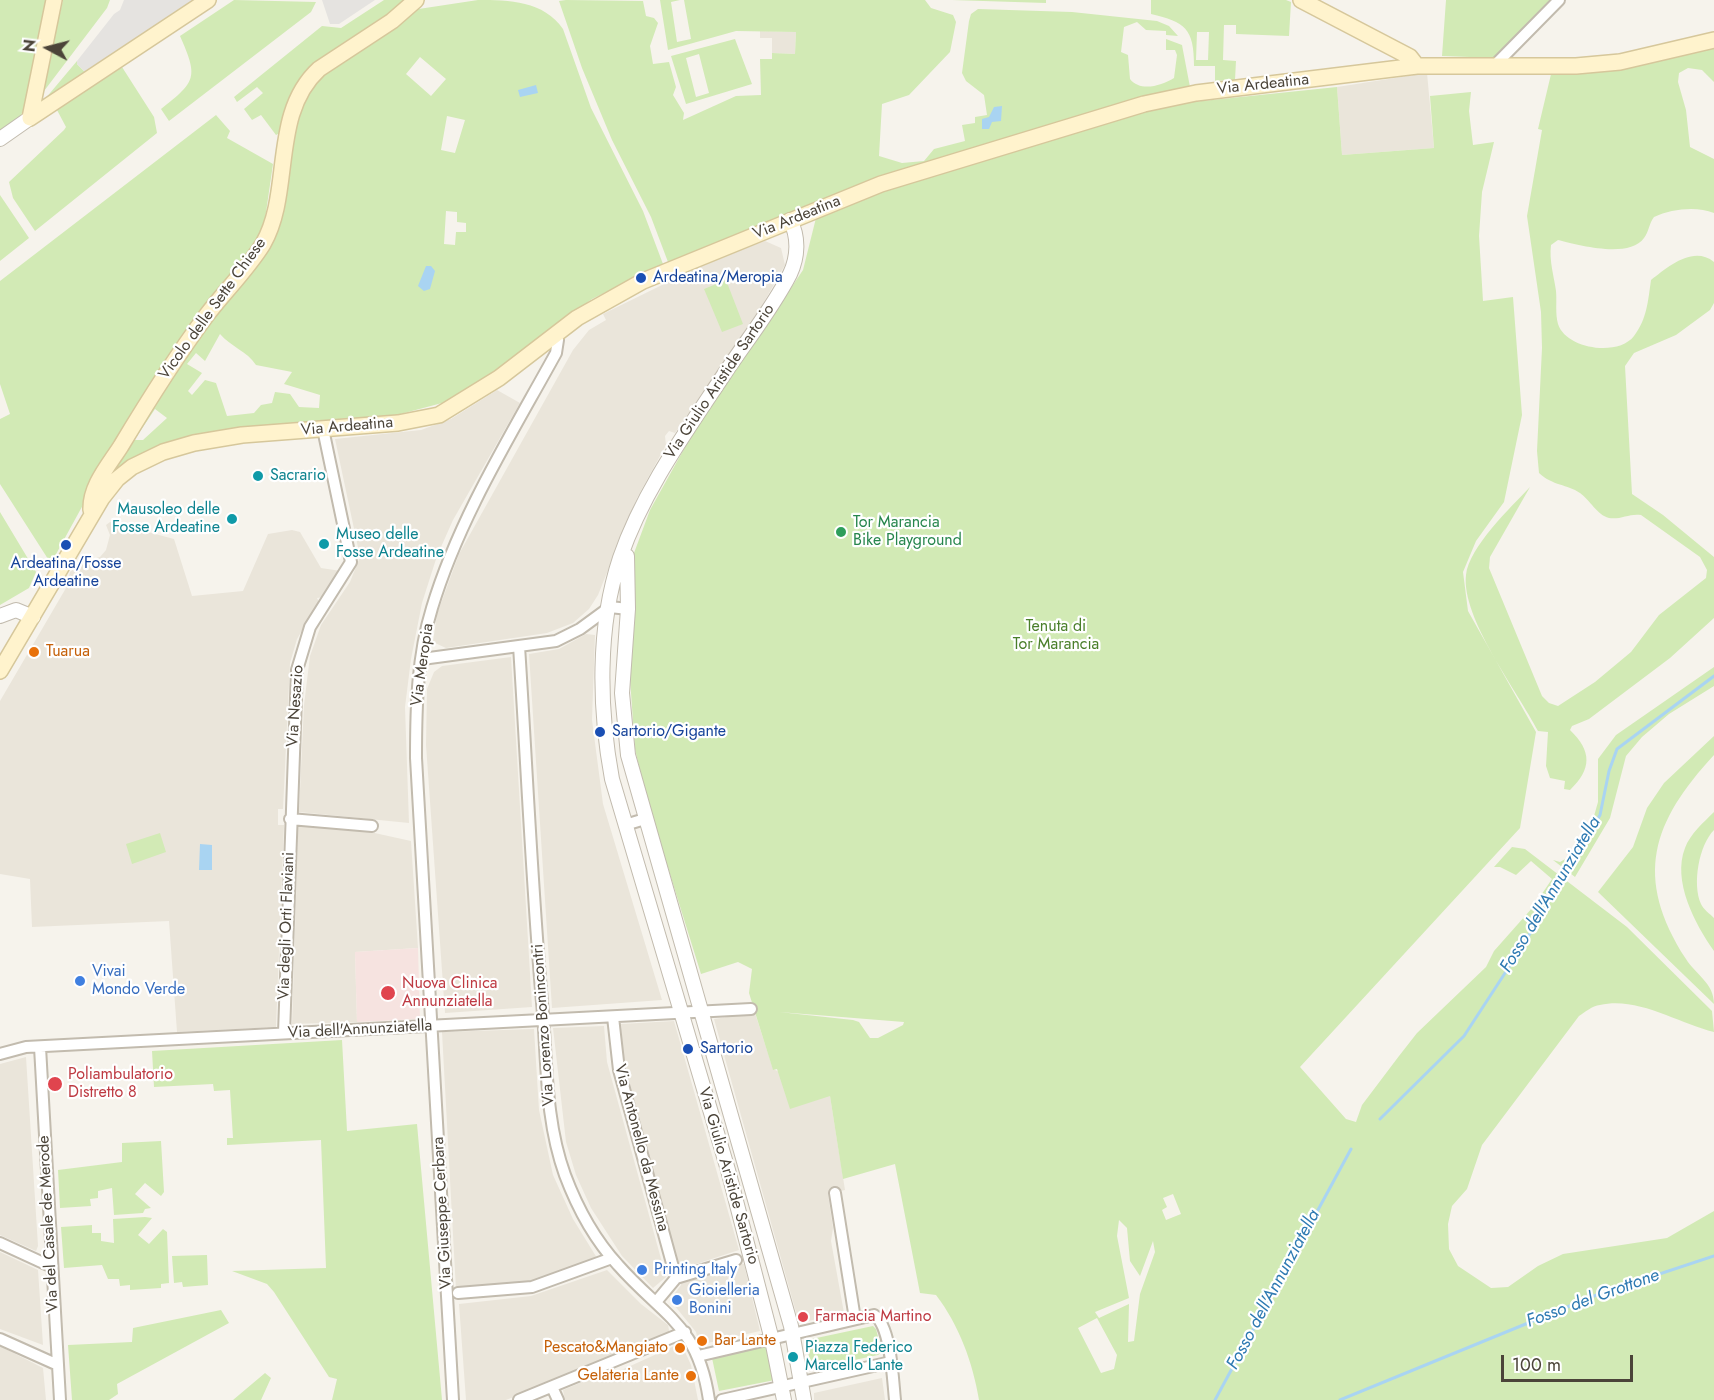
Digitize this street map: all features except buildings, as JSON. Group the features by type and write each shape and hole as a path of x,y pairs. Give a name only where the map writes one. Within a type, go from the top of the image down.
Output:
{"main road":[{"path":"30,118 54,0"},
{"path":"30,118 208,0"},
{"name":"Vicolo delle Sette Chiese","path":"92,516 94,491 149,399 207,316 266,238 273,220 287,137 298,102 309,80 324,65 392,21 416,0"},
{"path":"1301,0 1410,57 1417,66"},
{"name":"Via Ardeatina","path":"0,671 109,488 122,475 163,452 220,438 399,423 439,414 498,378 556,333 600,304 637,284 881,184 1045,132 1167,98 1417,66 1495,64 1576,66 1610,63 1714,40"}],"street":[{"path":"1495,64 1559,0"},
{"path":"0,139 30,118"},
{"name":"Via Giulio Aristide Sartorio","path":"772,1340 728,1170 612,779 604,721 603,676 616,573 628,542 663,468 790,274 794,264 796,243 790,220"},
{"name":"Via Meropia","path":"433,1027 416,758 417,701 422,659 432,609 448,561 556,353 556,333"},
{"name":"Via Nesazio","path":"290,819 298,663 310,627 351,562 323,429"},
{"name":"Via Giulio Aristide Sartorio","path":"628,542 626,580 628,609 623,673 624,722 629,763 793,1335"},
{"path":"422,659 564,638 610,607 628,609"},
{"path":"0,616 16,610 33,617"},
{"name":"Via Lorenzo Bonincontri","path":"519,646 543,1020 549,1100 556,1147 579,1207 612,1258 685,1332 698,1356"},
{"path":"290,819 372,826"},
{"name":"Via degli Orti Flaviani","path":"284,1033 290,819"},
{"path":"625,825 645,819"},
{"path":"681,1013 751,1009"},
{"name":"Via dell'Annunziatella","path":"0,1054 17,1048 681,1013"},
{"name":"Via Antonello da Messina","path":"613,1017 619,1070 676,1278"},
{"name":"Via Giuseppe Cerbara","path":"433,1027 453,1400"},
{"name":"Via del Casale de Merode","path":"40,1047 60,1400"},
{"path":"835,1193 855,1319"},
{"path":"0,1244 52,1267"},
{"path":"458,1293 532,1287 612,1258"},
{"path":"656,1302 676,1278 736,1260"},
{"path":"709,1400 698,1356 874,1315 878,1317 891,1362 895,1400"},
{"path":"519,1400 685,1332"},
{"path":"793,1335 803,1383 804,1400"},
{"path":"0,1339 58,1365"},
{"path":"772,1340 783,1393"},
{"path":"722,1400 783,1393 803,1383 891,1362"},
{"path":"552,1387 558,1400"}],"shaded area":[{"path":"124,0 198,0 88,75 77,64 77,61 114,14 120,10"},
{"path":"322,0 375,0 339,24 330,24"},
{"path":"760,31 796,32 795,54 772,53 772,38 760,38"},
{"path":"1427,73 1434,148 1342,155 1337,87"},
{"path":"765,241 781,248 785,265 756,316 675,433 669,431 665,436 666,445 637,498 598,595 589,609 573,623 547,633 446,648 433,642 437,614 459,554 573,350 589,330 606,320 603,314 717,258"},
{"path":"497,390 520,403 453,520 437,556 422,603 411,659 405,707 409,823 299,812 304,705 310,656 321,625 350,582 360,557 335,439 421,430 451,419"},
{"path":"110,522 174,539 192,596 243,591 268,534 292,530 300,532 321,568 341,571 324,597 317,598 319,602 297,639 290,663 283,809 278,809 278,825 284,825 276,1027 177,1032 169,921 32,927 30,879 0,874 0,701 66,588 70,572 82,562 100,557 106,550 110,535 106,525"},
{"path":"586,634 595,635 592,720 603,804 662,1000 552,1008 529,654 559,649"},
{"path":"511,657 532,1007 445,1013 426,745 427,689 434,672 442,666"},
{"path":"295,824 370,832 411,841 418,948 355,952 357,1022 292,1024 298,837 295,836"},
{"name":"Nuova Clinica Annunziatella","path":"418,948 420,1019 357,1022 355,952"},
{"path":"755,1013 773,1069 830,1096 845,1190 828,1194 833,1228 831,1241 844,1313 799,1323 714,1019"},
{"path":"674,1021 739,1250 681,1269 677,1262 622,1053 621,1024"},
{"path":"604,1026 607,1062 666,1277 653,1288 622,1256 591,1208 576,1175 566,1142 553,1028"},
{"path":"534,1029 539,1110 553,1175 573,1219 597,1258 534,1283 456,1290 442,1032"},
{"path":"26,1057 38,1246 36,1251 0,1235 0,1064"},
{"path":"0,1252 38,1270 43,1345 0,1329"},
{"path":"740,1263 744,1264 760,1331 699,1345 696,1332 670,1300 681,1285 680,1281"},
{"path":"607,1270 641,1304 668,1325 670,1335 506,1400 466,1400 459,1304 531,1296"},
{"path":"681,1343 691,1365 698,1400 565,1400 563,1390 587,1380 606,1377"},
{"path":"0,1346 43,1368 46,1400 0,1400"},
{"path":"882,1378 885,1400 814,1400 814,1393"}],"green space":[{"path":"0,0 46,0 26,106 18,120 0,133"},
{"path":"63,0 110,0 107,8 41,95"},
{"path":"234,0 316,2 311,12 169,121 161,109 182,92 191,77 190,61 180,36"},
{"path":"384,0 410,0 302,75 291,97 280,133 276,135 261,115 252,120 244,109 263,93 257,87 237,102 234,97 322,26 341,28"},
{"path":"478,0 502,1 525,4 546,13 555,20 563,29 591,108 643,211 663,264 592,299 479,383 442,403 393,416 200,434 152,450 109,475 129,440 143,440 167,418 155,409 137,436 131,435 202,328 223,308 223,300 262,250 286,152 310,84 412,10","holes":["420,57 446,79 431,96 406,74","447,116 465,120 455,153 441,150","446,211 457,212 457,222 466,223 466,232 456,232 455,245 444,244","220,334 256,365 292,372 284,384 320,395 319,408 299,407 290,394 275,392 272,403 261,405 254,413 227,416 216,383 205,380 192,395 188,391 202,373 187,364 196,353 205,361"]},
{"path":"660,0 680,0 671,2 677,42 691,39 684,0 925,0 931,8 953,15 956,22 950,52 909,95 882,104 879,156 902,163 924,161 934,149 965,141 962,125 975,123 975,117 987,115 984,95 966,81 962,73 969,21 971,14 978,9 1072,12 1157,21 1169,26 1178,36 1166,35 1166,31 1146,30 1137,22 1124,27 1121,52 1128,55 1130,79 1145,87 1174,78 1177,55 1175,50 1166,50 1166,39 1182,45 1190,87 1143,99 818,203 668,262 651,217 612,140 582,68 559,1 643,1 646,16 654,18 658,23 650,46 653,64 669,62 676,87 673,95 684,113 683,120 736,96 761,95 760,59 772,59 772,53 795,54 796,32 736,31 668,50"},
{"path":"952,0 1046,0 1046,3"},
{"path":"1151,0 1286,0 1291,2 1289,36 1236,34 1236,25 1224,25 1223,60 1236,61 1235,80 1215,81 1215,66 1194,66 1192,43 1185,29 1172,20 1151,14","holes":["1197,32 1209,32 1208,60 1196,60"]},
{"path":"1446,0 1550,0 1497,58 1442,56"},
{"path":"735,39 752,84 686,104 671,56","holes":["699,54 709,93 696,97 686,58"]},
{"path":"1714,47 1714,82 1702,70 1688,68 1679,73 1678,82 1686,110 1690,147 1714,159 1714,213 1684,209 1654,217 1644,238 1627,248 1603,249 1558,240 1551,245 1558,324 1563,333 1571,339 1593,347 1616,346 1626,343 1634,336 1644,316 1651,280 1665,269 1689,257 1706,257 1714,262 1714,303 1710,310 1676,335 1634,353 1625,366 1632,494 1663,515 1714,557 1714,618 1670,658 1589,719 1572,726 1570,730 1582,745 1586,760 1582,775 1577,782 1570,790 1564,789 1565,781 1550,778 1546,766 1548,732 1538,731 1481,633 1472,612 1466,575 1475,552 1502,516 1530,487 1490,557 1489,568 1542,696 1549,703 1558,706 1595,682 1631,652 1659,615 1706,578 1707,570 1700,557 1641,515 1609,518 1597,511 1580,493 1549,480 1539,473 1537,451 1542,348 1541,312 1527,216 1542,130 1538,129 1552,70"},
{"path":"77,61 77,64 88,75 46,100 45,99"},
{"path":"122,67 154,117 157,133 35,231 13,198 9,182 66,127 57,110"},
{"name":"Tenuta di Tor Marancia","path":"1337,87 1342,155 1434,148 1430,96 1471,92 1469,111 1473,145 1494,142 1482,192 1479,236 1483,301 1513,297 1522,415 1504,502 1476,541 1463,572 1468,611 1536,732 1520,828 1300,1067 1346,1119 1356,1122 1362,1105 1417,1033 1486,967 1494,951 1533,907 1552,879 1531,861 1516,875 1500,867 1494,867 1512,847 1525,849 1627,927 1712,1011 1714,1032 1628,1004 1614,1003 1597,1006 1579,1016 1482,1145 1467,1189 1452,1206 1448,1224 1449,1249 1458,1266 1491,1288 1508,1287 1538,1266 1563,1254 1667,1238 1714,1211 1714,1400 979,1400 969,1358 952,1319 936,1295 920,1293 895,1164 843,1179 830,1096 790,1109 777,1069 773,1070 749,993 752,969 738,962 701,974 646,797 635,749 630,679 635,615 632,579 634,553 650,510 689,440 803,270 816,218 869,195 1074,130 1173,104","holes":["779,1012 904,1022 903,1025 878,1038 870,1038 859,1022","1173,1194 1181,1214 1166,1220 1162,1210 1167,1207 1163,1198","1119,1220 1127,1228 1130,1261 1140,1276 1153,1241 1155,1252 1140,1294 1134,1341 1128,1342 1129,1304 1099,1318 1095,1312 1129,1298 1117,1236","1097,1318 1117,1355 1114,1369 1101,1373 1078,1328"]},
{"path":"216,115 230,131 227,138 273,164 264,226 253,246 140,401 55,556 48,559 0,484 0,419 10,414 0,384 0,281"},
{"path":"0,195 29,238 0,261"},
{"path":"726,280 743,324 722,332 704,289"},
{"path":"0,512 36,572 29,588 0,605"},
{"path":"1714,667 1714,686 1669,714 1642,737 1626,756 1610,818 1575,877 1553,860 1560,862 1567,858 1592,823 1598,802 1598,759 1616,735"},
{"path":"1714,736 1714,755 1676,804 1664,827 1657,851 1655,876 1659,902 1669,929 1690,965 1711,990 1714,1004 1598,892 1633,847 1647,808 1664,783"},
{"path":"1714,812 1714,830 1704,845 1697,886 1702,906 1714,918 1714,951 1693,915 1683,888 1681,874 1687,843"},
{"path":"160,833 166,852 132,864 126,844"},
{"path":"342,1040 347,1131 417,1124 442,1400 332,1400 337,1379 329,1377 274,1292 267,1284 232,1271 326,1268 321,1140 227,1145 227,1138 233,1138 230,1090 214,1091 213,1084 154,1087 152,1051"},
{"path":"161,1141 164,1192 161,1196 145,1183 135,1194 151,1208 145,1209 143,1213 114,1215 112,1188 98,1191 98,1198 90,1199 91,1206 60,1208 58,1170 122,1162 122,1143"},
{"path":"152,1218 138,1235 149,1244 163,1229 167,1232 169,1283 161,1284 161,1288 130,1290 130,1285 120,1286 119,1279 108,1279 102,1265 64,1268 61,1227 92,1225 92,1233 101,1233 101,1241 114,1243 113,1219"},
{"path":"207,1255 208,1285 183,1287 182,1282 174,1283 172,1256"},
{"path":"221,1310 229,1323 117,1384 118,1394 109,1400 72,1400 68,1345 132,1342 133,1328"},
{"path":"873,1326 876,1329 882,1352 878,1355 812,1369 810,1367 807,1340"},
{"path":"768,1346 775,1380 719,1391 712,1358"},
{"path":"265,1373 271,1378 261,1400 233,1400"}],"water":[{"path":"536,85 538,93 520,97 518,90"},
{"path":"1002,106 1001,121 992,122 989,129 982,129 982,119 989,117 994,107"},
{"path":"426,266 431,266 435,271 430,289 424,291 418,286"},
{"path":"200,844 212,845 212,870 199,870"}],"waterway":[{"name":"Fosso dell'Annunziatella","path":"1380,1119 1464,1036 1522,947 1600,815 1609,771 1617,749 1714,676"},
{"name":"Fosso dell'Annunziatella","path":"1215,1400 1351,1149"},
{"name":"Fosso del Grottone","path":"1340,1400 1599,1294 1714,1256"}],"place":[{"name":"Ardeatina/Meropia","path":"641,278"},
{"name":"Sacrario","path":"258,476"},
{"name":"Mausoleo delle Fosse Ardeatine","path":"232,519"},
{"name":"Tor Marancia Bike Playground","path":"841,532"},
{"name":"Museo delle Fosse Ardeatine","path":"324,544"},
{"name":"Ardeatina/Fosse Ardeatine","path":"66,545"},
{"name":"Tuarua","path":"34,652"},
{"name":"Sartorio/Gigante","path":"600,732"},
{"name":"Vivai Mondo Verde","path":"80,981"},
{"name":"Nuova Clinica Annunziatella","path":"388,993"},
{"name":"Sartorio","path":"688,1049"},
{"name":"Poliambulatorio Distretto 8","path":"55,1084"},
{"name":"Printing Italy","path":"642,1270"},
{"name":"Gioielleria Bonini","path":"677,1300"},
{"name":"Farmacia Martino","path":"803,1317"},
{"name":"Bar Lante","path":"702,1341"},
{"name":"Pescato&Mangiato","path":"680,1348"},
{"name":"Piazza Federico Marcello Lante","path":"793,1357"},
{"name":"Gelateria Lante","path":"691,1376"}]}
